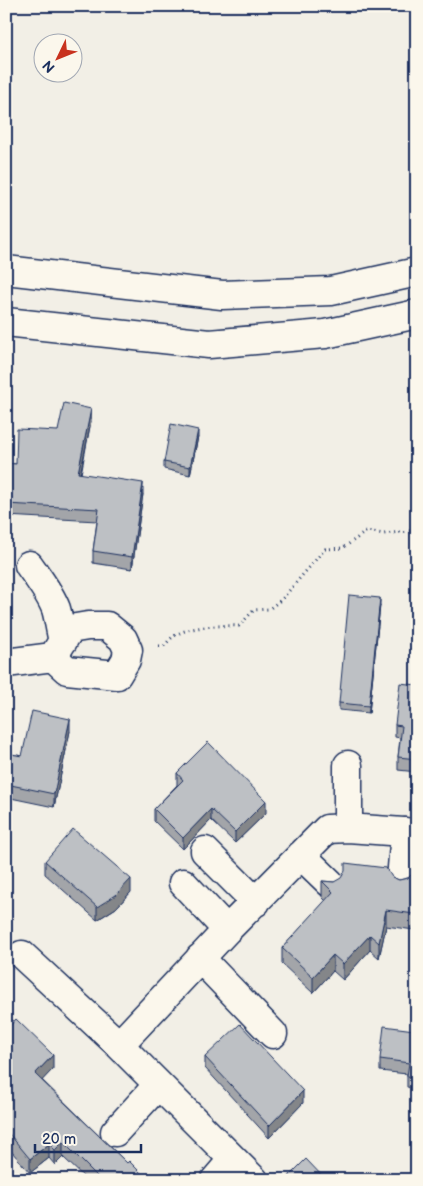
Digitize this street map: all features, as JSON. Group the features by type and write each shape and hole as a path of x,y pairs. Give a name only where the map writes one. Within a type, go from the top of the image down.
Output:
{"main road":[{"path":"6,270 222,294 331,291 417,272"},
{"path":"6,322 209,344 325,334 417,314"},
{"path":"6,663 58,649 70,629 88,626 107,626 124,639 128,650 126,660 117,675 67,670 58,649 56,610 41,581 29,565"},
{"path":"348,765 348,828"},
{"path":"119,1045 200,958 327,829 348,828 411,833 401,880"},
{"path":"205,852 256,902"},
{"path":"301,855 330,883"},
{"path":"183,882 227,930"},
{"path":"22,955 119,1045 254,1180"},
{"path":"200,958 273,1034"},
{"path":"114,1132 158,1085"},
{"path":"215,1180 233,1159"}],"path":[{"path":"128,650 164,646 174,635 193,629 215,625 240,626 254,610 268,609 282,598 325,549 343,548 366,531 384,534 417,530"}],"building":[{"path":"64,403 91,409 78,473 143,483 132,557 93,551 99,509 6,504 6,463 16,464 17,429 58,431"},
{"path":"171,424 198,430 190,467 164,462"},
{"path":"349,595 380,598 369,706 339,703"},
{"path":"400,683 417,685 417,759 398,757 402,726 395,725"},
{"path":"32,711 70,719 54,794 6,784 6,753 22,756"},
{"path":"208,742 266,801 235,832 211,809 183,838 154,809 183,780 177,773"},
{"path":"73,829 131,879 116,895 97,907 45,861"},
{"path":"345,863 386,868 392,877 399,880 408,878 414,872 417,872 414,914 386,910 379,943 370,935 343,964 333,955 313,977 282,948 333,892 322,881 334,882 341,878 345,871"},
{"path":"417,1015 417,1077 407,1076 409,1063 380,1059 384,1026 414,1030"},
{"path":"16,1019 53,1055 35,1074 127,1163 129,1161 148,1180 101,1180 63,1142 55,1150 49,1144 30,1159 6,1130 6,1030"},
{"path":"240,1024 303,1091 269,1126 205,1057"},
{"path":"306,1159 326,1180 285,1180"},
{"path":"195,1173 202,1180 189,1180"}]}
